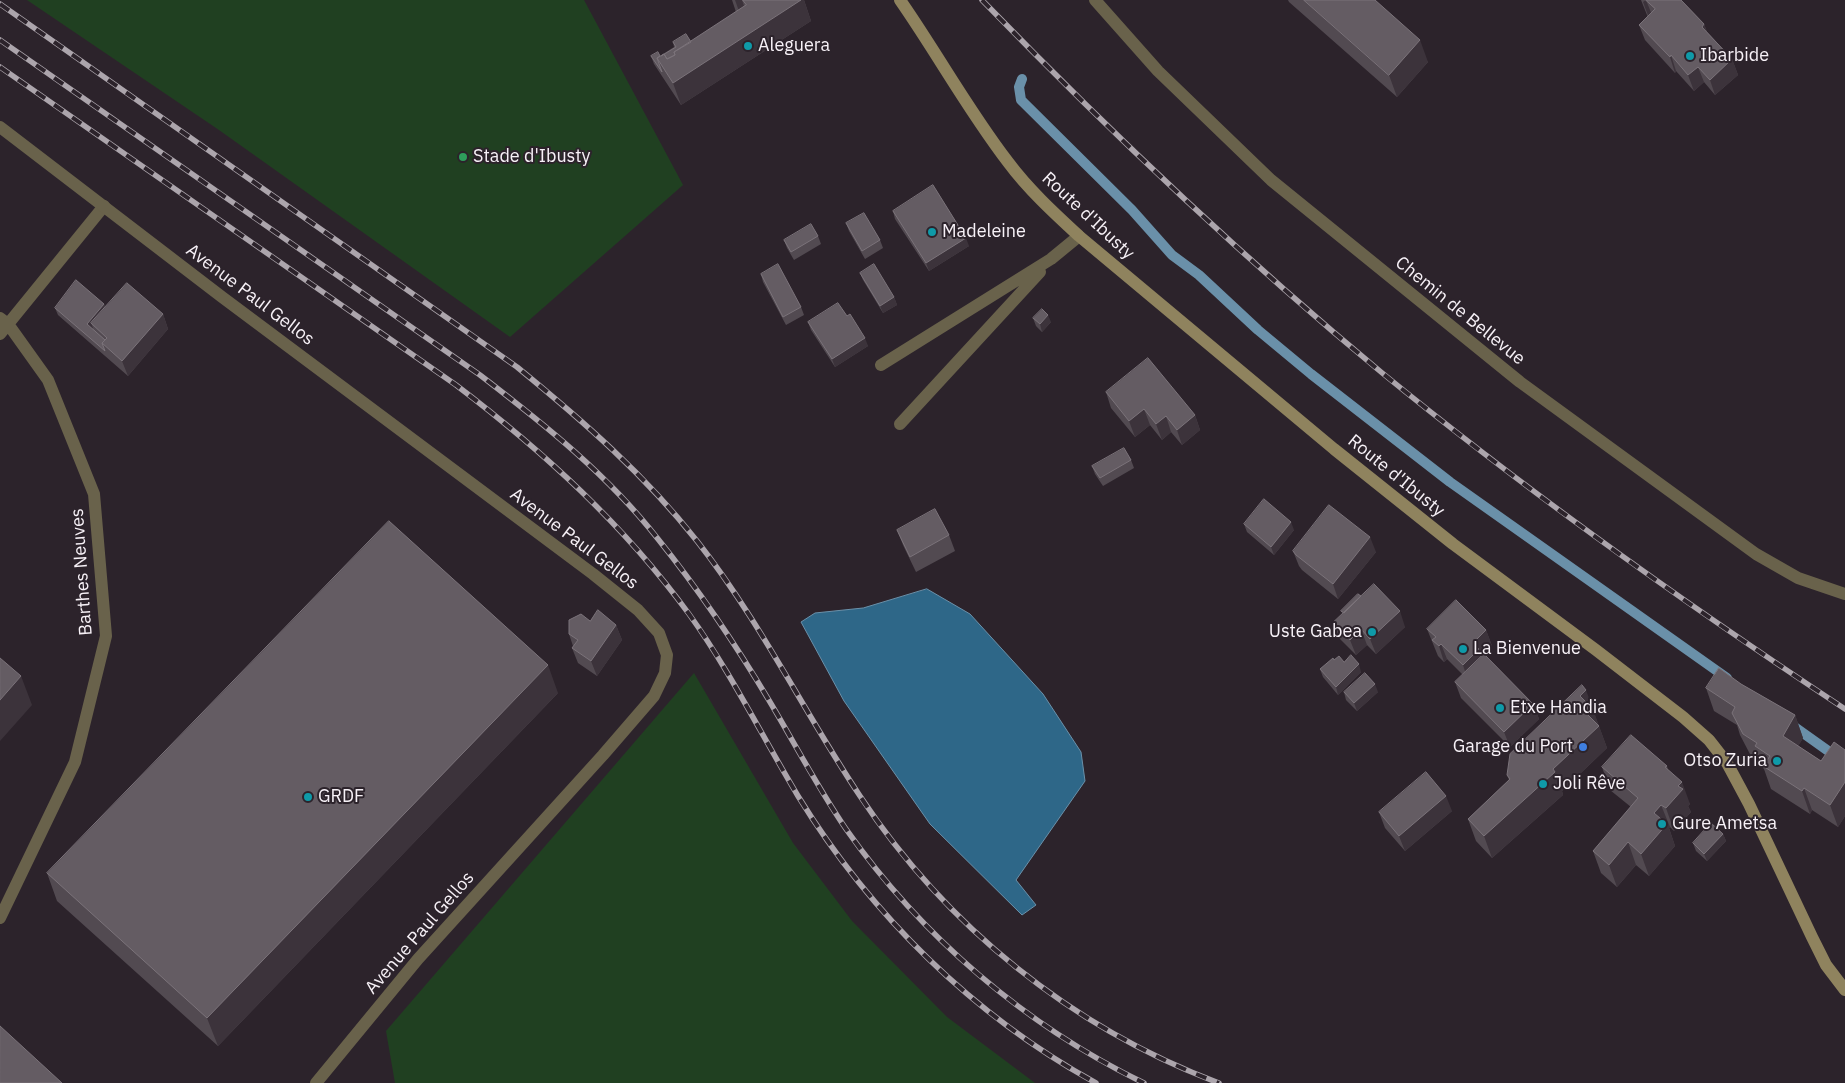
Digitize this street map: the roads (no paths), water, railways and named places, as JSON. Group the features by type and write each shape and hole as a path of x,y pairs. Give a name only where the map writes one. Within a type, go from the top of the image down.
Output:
{"street":[{"name":"Route d'Ibusty","path":"900,0 965,102 1009,164 1079,236 1334,450 1453,544 1603,656 1709,740 1727,763 1749,804 1823,958 1845,990"},
{"name":"Chemin de Bellevue","path":"1096,0 1158,71 1271,180 1520,382 1756,554 1798,578 1845,594"},
{"name":"Avenue Paul Gellos","path":"0,127 222,297 588,570 638,610 659,633 667,656 665,673 654,696 418,959 316,1083"},
{"path":"3,326 104,206"},
{"path":"881,365 1051,259 1079,236"},
{"path":"900,424 1051,259"},
{"name":"Barthes Neuves","path":"0,918 75,762 106,636 94,494 48,380 3,326"}],"water":[{"path":"927,589 970,614 1043,694 1081,752 1085,781 1016,880 1036,905 1022,915 930,824 844,701 801,622 815,613 863,608"}],"waterway":[{"path":"1022,79 1019,87 1021,100 1132,210 1172,255 1199,275 1258,330 1311,374 1450,482 1727,678"},
{"path":"1789,723 1845,763"}],"railway":[{"path":"982,0 1078,97 1177,192 1277,283 1381,372 1551,504 1667,588 1845,709"},
{"path":"0,4 517,367 589,428 656,493 720,571 860,796 894,843 932,888 973,929 1017,968 1063,1002 1113,1033 1165,1060 1219,1083"},
{"path":"0,40 480,375 574,451 639,516 688,578 744,660 846,829 875,868 908,906 979,975 1018,1006 1100,1060 1144,1083"},
{"path":"0,67 456,385 489,410 551,463 638,550 689,614 718,658 798,796 827,840 858,882 892,921 967,994 1008,1027 1096,1083"}],"place":[{"name":"Aleguera","path":"748,46"},
{"name":"Ibarbide","path":"1690,56"},
{"name":"Stade d'Ibusty","path":"463,157"},
{"name":"Madeleine","path":"932,232"},
{"name":"Uste Gabea","path":"1372,632"},
{"name":"La Bienvenue","path":"1463,649"},
{"name":"Etxe Handia","path":"1500,708"},
{"name":"Garage du Port","path":"1583,747"},
{"name":"Otso Zuria","path":"1777,761"},
{"name":"Joli Rêve","path":"1543,784"},
{"name":"GRDF","path":"308,797"},
{"name":"Gure Ametsa","path":"1662,824"}]}
